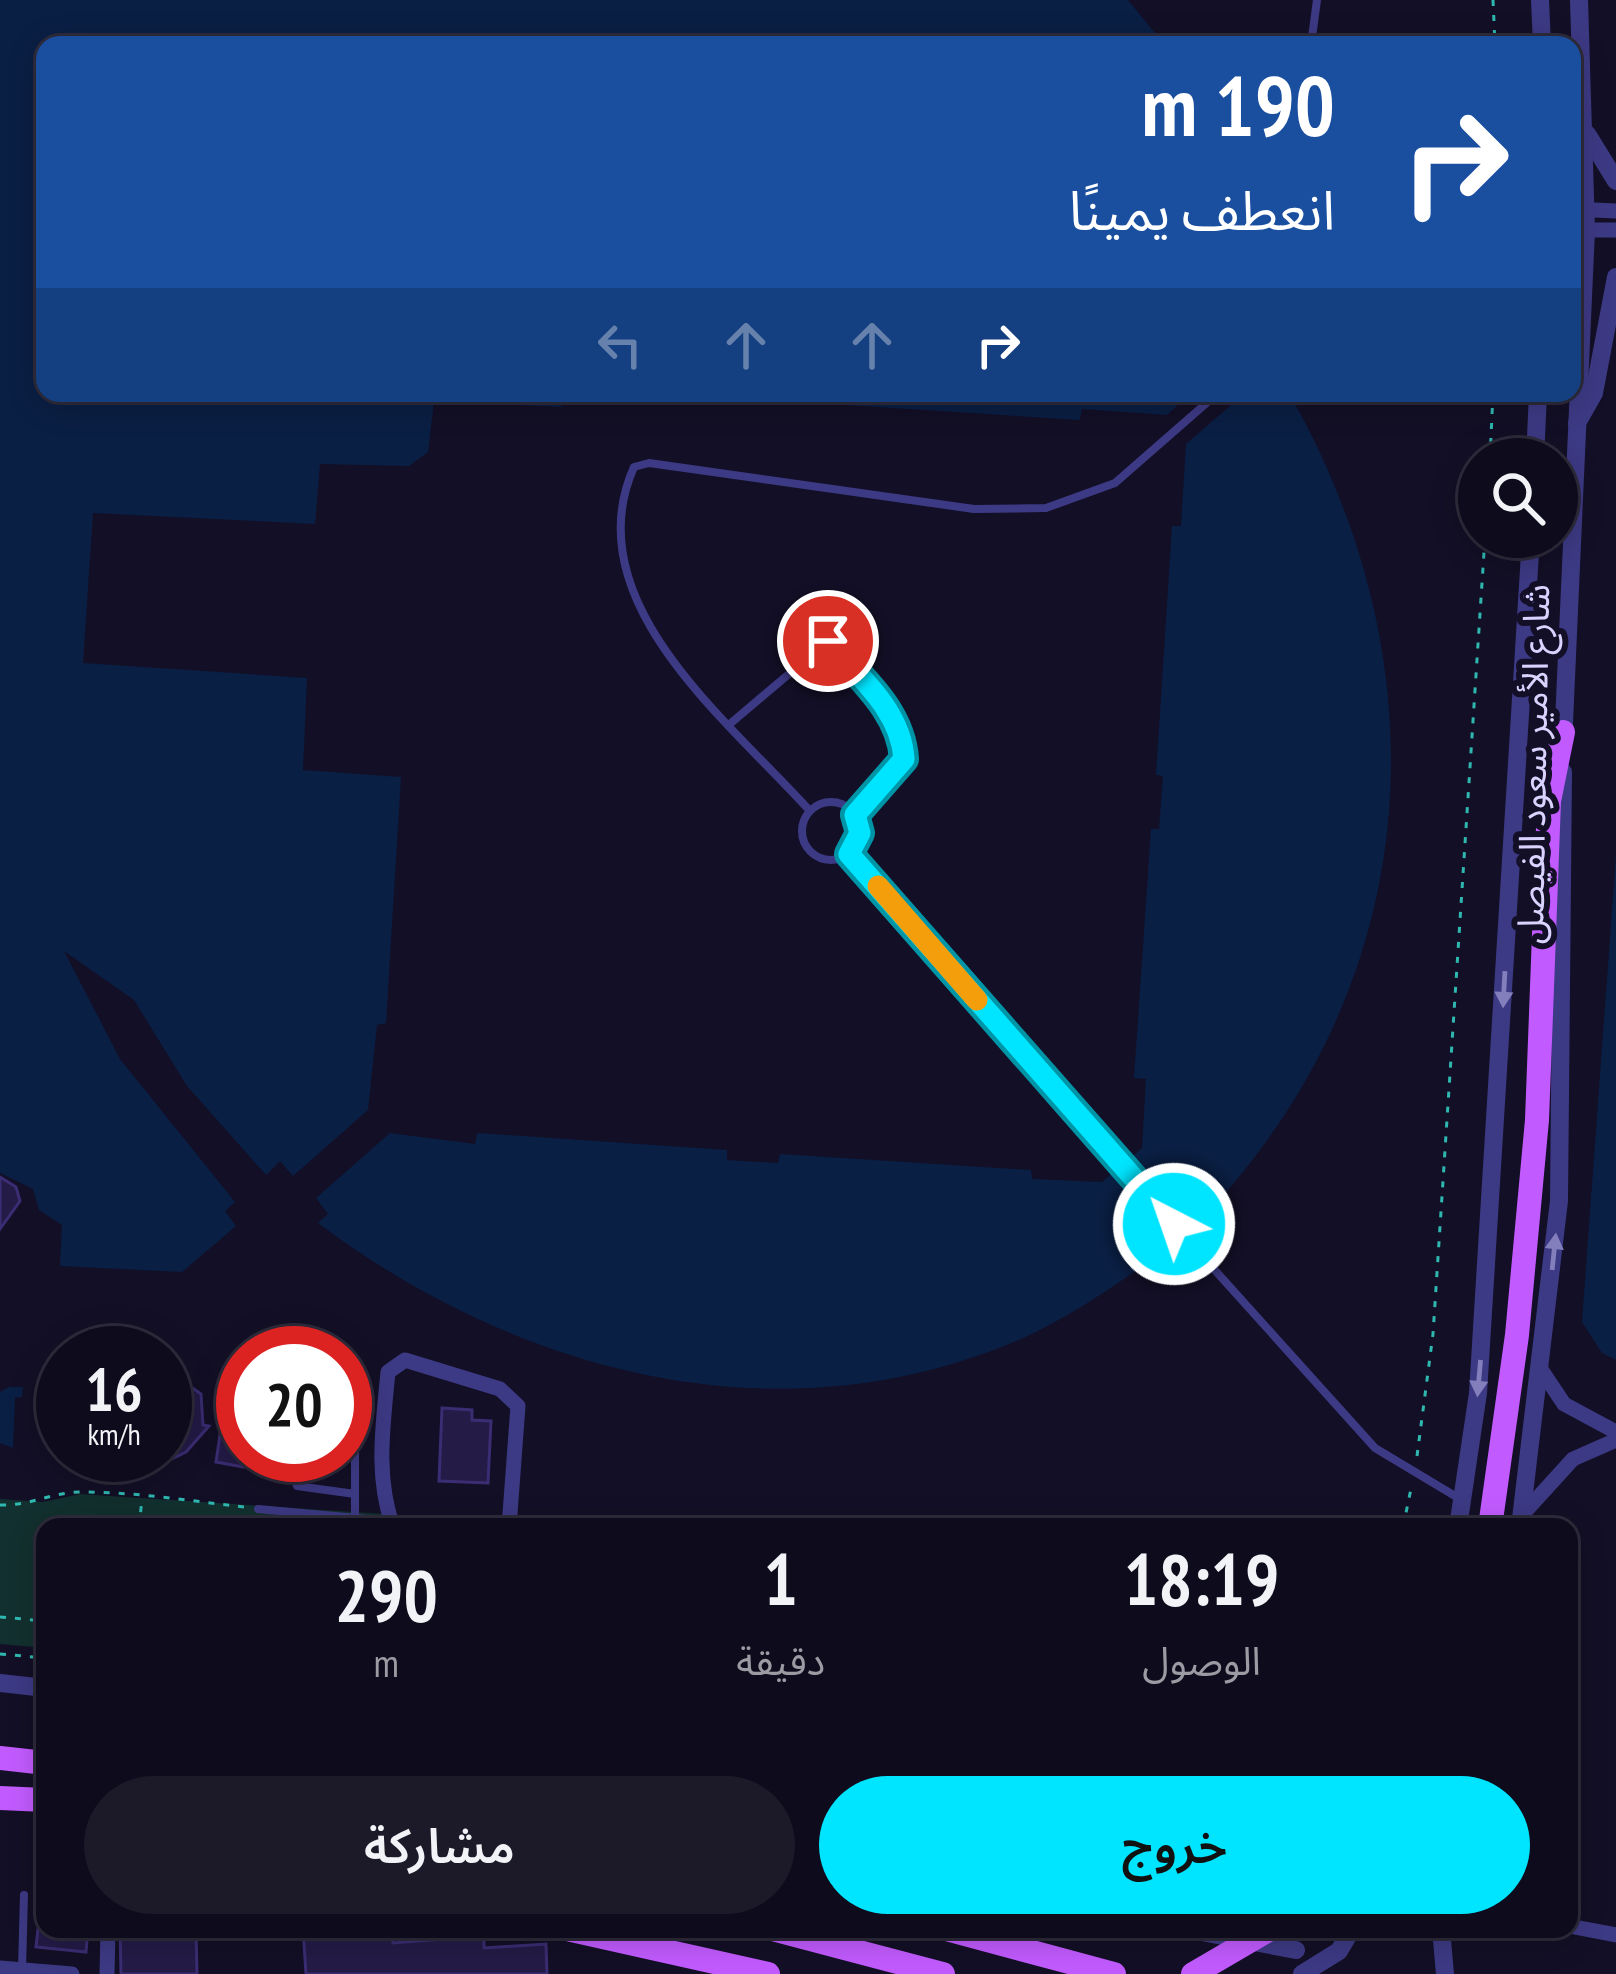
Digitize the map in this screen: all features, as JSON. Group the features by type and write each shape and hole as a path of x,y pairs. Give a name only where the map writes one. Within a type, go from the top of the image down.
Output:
{"main road":[{"path":"1491,1518 1528,1235 1549,801 1563,732"},
{"path":"0,1758 36,1762"},
{"path":"0,1798 36,1800"},
{"path":"607,1938 768,1974"},
{"path":"806,1938 943,1974"},
{"path":"980,1938 1114,1974"},
{"path":"1193,1974 1255,1938"}],"street":[{"path":"1540,0 1542,36"},
{"name":"شارع الأمير سعود الفيصل","path":"1579,0 1581,36"},
{"name":"شارع الأمير سعود الفيصل","path":"1581,43 1585,130 1581,189"},
{"path":"1585,130 1616,181"},
{"path":"1581,219 1616,211"},
{"path":"1581,220 1616,230"},
{"path":"1577,423 1594,393 1616,278"},
{"path":"1536,438 1538,402"},
{"name":"شارع الأمير سعود الفيصل","path":"1521,1518 1562,1144 1563,732 1577,402"},
{"name":"شارع الأمير سعود الفيصل","path":"1459,1518 1478,1393 1530,558"},
{"path":"390,1518 380,1479 382,1430 388,1372 405,1360 500,1389 518,1406 510,1518"},
{"path":"1540,1368 1564,1404 1616,1436"},
{"path":"1524,1518 1573,1459 1616,1436"},
{"path":"0,1683 36,1687"},
{"path":"1578,1928 1616,1935"},
{"path":"107,1974 108,1938"},
{"path":"1233,1938 1296,1950"},
{"path":"1302,1974 1339,1951 1347,1938"},
{"path":"1442,1938 1445,1974"},
{"path":"0,1968 72,1974"}],"lane":[{"path":"1312,36 1317,0"},
{"path":"810,811 640,615 624,575 620,507 634,466 649,463 765,477 974,508 1046,508 1114,483 1208,402"},
{"path":"731,723 828,641 890,712 903,736 904,759 855,815"},
{"path":"831,801 855,815 860,833 849,854 828,860 810,852 802,834 810,811 831,801"},
{"path":"849,854 1173,1223"},
{"path":"1194,1247 1375,1448 1462,1500"},
{"path":"296,1482 297,1486 355,1494"},
{"path":"355,1482 355,1518"},
{"path":"258,1509 345,1518"},
{"path":"22,1970 24,1895"}],"path":[{"path":"1493,0 1495,36"},
{"path":"1491,438 1493,402"},
{"path":"1404,1518 1415,1472 1433,1334 1484,558"},
{"path":"0,1505 28,1506 46,1495 81,1492 258,1509"},
{"path":"141,1518 142,1496"},
{"path":"0,1617 36,1621"},
{"path":"0,1654 36,1657"}],"green space":[{"path":"80,1494 400,1518 36,1518 36,1647 0,1644 0,1499 43,1502"}],"water":[{"path":"0,0 1128,0 1157,36 36,36 36,402 434,402 428,452 409,466 320,464 315,524 93,513 83,663 307,678 303,770 401,777 386,1023 377,1025 368,1110 293,1176 280,1161 266,1175 187,1086 134,1000 64,951 120,1059 235,1202 225,1211 236,1226 182,1272 60,1266 62,1225 39,1210 33,1189 0,1173"},
{"path":"455,402 561,402 561,407"},
{"path":"1181,402 1167,415 1082,409 1080,420 830,404"},
{"path":"1235,402 1293,402 1339,497 1372,603 1389,710 1389,816 1371,921 1335,1022 1282,1119 1210,1210 1200,1201 1143,1247 1153,1259 1021,1339 930,1370 838,1386 746,1388 655,1377 565,1353 479,1319 396,1276 318,1223 328,1214 316,1198 390,1133 475,1144 477,1133 727,1150 727,1160 778,1163 780,1154 1031,1170 1032,1179 1102,1182 1142,1148 1146,1079 1134,1078 1151,829 1159,829 1163,776 1156,775 1172,526 1181,526 1186,444"},
{"path":"1616,855 1616,1360 1602,1353 1582,1322"},
{"path":"23,1387 22,1397 15,1398 13,1448 0,1443 0,1392"}],"pier":[{"path":"1126,1153 1178,1212 1160,1228 1108,1169"}],"building":[{"path":"0,1177 16,1187 20,1201 0,1229"},
{"path":"1193,1208 1213,1232 1201,1242 1189,1240 1188,1252 1171,1267 1151,1242 1167,1229 1178,1231 1180,1219"},
{"path":"192,1388 201,1394 203,1425 209,1426 192,1445"},
{"path":"442,1408 472,1410 472,1420 491,1421 488,1483 439,1481"},
{"path":"37,1938 87,1938 86,1952 36,1947"},
{"path":"120,1938 196,1938 197,1974 121,1974"},
{"path":"304,1938 393,1938 393,1943 484,1938 484,1948 546,1944 547,1974 306,1974"}],"slow traffic":[{"path":"878,886 977,1000"}],"route":[{"path":"828,641 890,712 903,736 904,759 855,815 860,833 849,854 1174,1224"}]}
